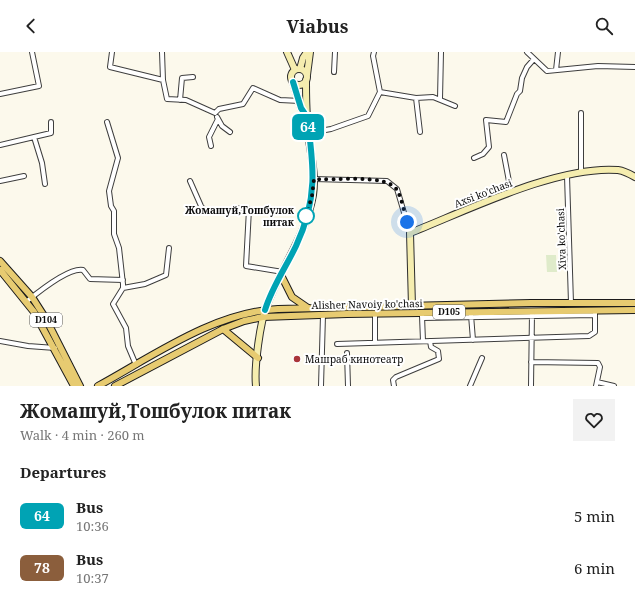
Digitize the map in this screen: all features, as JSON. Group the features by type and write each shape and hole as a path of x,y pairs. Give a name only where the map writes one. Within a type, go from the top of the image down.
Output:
{"main road":[{"path":"307,117 292,77 303,58 309,52"},
{"path":"256,386 258,358 265,310 297,244 312,196 314,179 307,117 306,78 309,52"},
{"path":"287,54 296,60 303,58"},
{"path":"287,54 297,70 304,71 306,78"},
{"path":"293,82 300,84 306,78"},
{"name":"Axsi ko'chasi","path":"410,233 511,192 581,172 620,170 635,177"},
{"path":"410,233 412,306"},
{"name":"D104","path":"0,261 32,297 56,337 80,386"},
{"name":"D104","path":"0,270 2,278 34,312 55,348 74,386"},
{"path":"282,273 292,297 309,308"},
{"name":"Alisher Navoiy ko'chasi","path":"265,310 412,306 635,303"},
{"name":"D105","path":"98,386 210,326 233,317 265,310"},
{"name":"Alisher Navoiy ko'chasi","path":"115,386 223,329 244,321 263,317 374,313 422,315 595,313 635,310"},
{"path":"223,329 258,358"}],"street":[{"path":"0,94 39,86 32,52"},
{"path":"112,52 110,67 163,80"},
{"path":"162,52 163,80 167,99 186,100 215,113 222,126 230,132"},
{"path":"334,72 335,52"},
{"path":"309,133 331,129 368,116 380,92 374,52"},
{"path":"440,99 441,52"},
{"path":"527,52 544,70 598,66 635,67"},
{"path":"556,70 558,52"},
{"path":"474,158 483,154 489,147 486,120 506,122 517,94 520,91 522,78 534,59"},
{"path":"180,100 182,78 194,77"},
{"path":"215,113 219,109 243,104 253,88 280,100 300,101"},
{"path":"380,92 416,98 432,96 455,106"},
{"path":"416,98 420,132"},
{"path":"581,114 581,172"},
{"path":"211,146 209,137 218,119"},
{"path":"0,145 52,133 51,122"},
{"path":"107,122 118,158 109,191 111,206 114,211 114,234 119,248 123,280 123,288 113,304 126,328 128,346 136,365"},
{"path":"34,137 42,163 45,184"},
{"path":"504,155 511,192"},
{"path":"0,181 24,176"},
{"name":"Xiva ko'chasi","path":"567,176 571,303"},
{"path":"314,179 387,181 397,189 410,233"},
{"path":"190,182 201,206 206,211 245,208 250,209 246,266 282,273"},
{"path":"123,288 145,284 166,275 168,248"},
{"path":"26,302 63,276 78,269 83,270 90,279 123,280"},
{"path":"374,313 375,342"},
{"path":"531,386 532,313"},
{"path":"337,344 592,336 595,328 595,313"},
{"path":"471,314 473,340"},
{"path":"321,386 323,315"},
{"path":"422,315 423,341"},
{"path":"0,341 28,346 55,348"},
{"path":"394,386 393,380 396,377 439,359 438,351 431,347 430,341"},
{"path":"347,353 348,386"},
{"path":"470,386 482,358"},
{"path":"532,362 598,363 600,367 597,384 614,386"}],"green space":[{"path":"546,255 556,255 557,272 547,272"}],"bus line":[{"name":"64","path":"265,310 297,244 312,196 314,179 307,117 301,108 293,82"}],"place":[{"name":"Жомашуй,Тошбулок питак","path":"306,216"},
{"name":"Машраб кинотеатр","path":"297,359"}],"route":[{"path":"306,216 312,196 314,179 373,180 387,181 394,185 399,193 407,222"}]}
